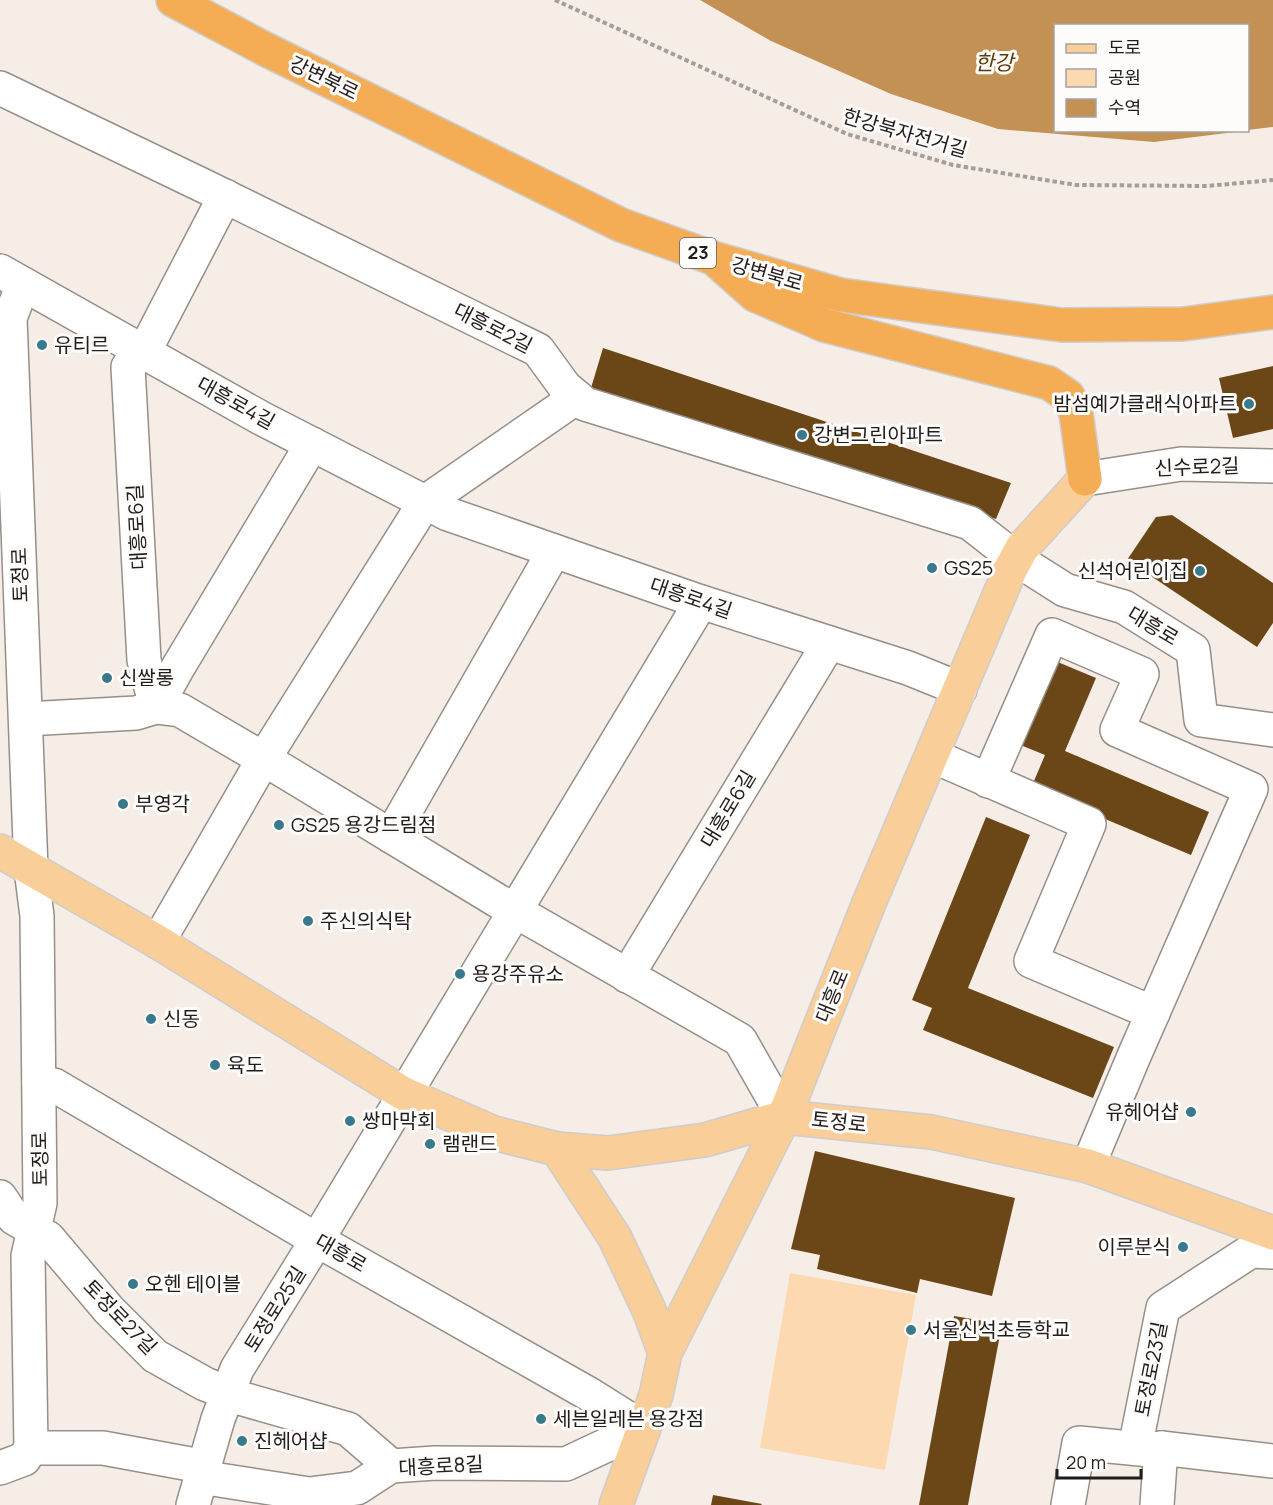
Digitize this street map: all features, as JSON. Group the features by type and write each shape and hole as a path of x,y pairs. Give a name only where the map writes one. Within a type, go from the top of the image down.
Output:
{"highway":[{"name":"강변북로","path":"173,0 265,49 621,225 713,258 841,296 1062,325 1183,324 1273,312"},
{"path":"713,258 754,295 824,325 1049,383 1068,396 1076,413 1085,479"}],"main road":[{"name":"대흥로","path":"616,1505 656,1395 666,1353 784,1116 869,903 1016,559 1022,548 1085,479"},
{"name":"토정로","path":"0,851 158,942 404,1095 494,1132 557,1149 608,1153 705,1140 784,1116 931,1132 1088,1166 1273,1233"},
{"path":"557,1149 615,1238 649,1310 666,1353"}],"street":[{"name":"대흥로2길","path":"0,88 538,350 565,387 585,404 970,523 1016,559"},
{"path":"143,351 225,196"},
{"name":"대흥로4길","path":"11,277 261,418 448,514 701,602 908,668 960,689"},
{"name":"토정로","path":"11,277 10,318 31,869 37,916 40,1203 28,1256 31,1448"},
{"name":"대흥로6길","path":"143,351 128,367 144,660 156,707"},
{"path":"158,942 263,760 424,502 577,397"},
{"path":"156,707 312,444"},
{"name":"신수로2길","path":"1085,479 1181,464 1273,466"},
{"path":"391,836 554,551"},
{"name":"대흥로","path":"1016,559 1065,590 1124,607 1193,650 1201,720 1273,730"},
{"path":"404,1095 701,602"},
{"path":"988,781 1052,635 1142,674 1116,730 1251,789 1088,1166"},
{"name":"대흥로6길","path":"627,976 829,643"},
{"path":"26,719 136,713 156,707 180,710 627,976 740,1040 784,1116"},
{"path":"933,756 1089,824 1030,961 1153,1013"},
{"name":"대흥로","path":"39,1083 54,1085 317,1240 589,1394 643,1428"},
{"name":"토정로25길","path":"193,1505 218,1419 237,1369 404,1095"},
{"name":"토정로27길","path":"0,1197 14,1218 48,1238 109,1310 155,1356 206,1384 243,1399 348,1429 391,1466"},
{"name":"토정로23길","path":"1157,1505 1148,1448 1163,1308 1251,1251 1273,1252"},
{"name":"대흥로8길","path":"31,1448 103,1448 190,1464 213,1479 309,1494 357,1488 391,1466 435,1463 566,1464 643,1428"},
{"path":"1068,1505 1079,1443 1273,1461"},
{"path":"0,1468 24,1459 31,1448"}],"path":[{"name":"한강북자전거길","path":"555,0 847,134 953,165 1076,185 1207,186 1273,180"}],"green space":[{"path":"790,1273 916,1295 885,1470 760,1448"}],"water":[{"name":"한강","path":"700,0 1273,0 1273,127 1249,130 1249,24 1054,24 1054,132 1235,132 1154,142 998,129 891,94 771,41"}],"building":[{"name":"강변그린아파트","path":"603,348 1011,483 996,519 591,388"},
{"name":"밤섬예가클래식아파트","path":"1273,366 1273,429 1233,438 1219,378"},
{"name":"신석어린이집","path":"1172,515 1273,583 1273,623 1257,647 1127,560 1156,517"},
{"path":"1053,660 1096,678 1065,751 1209,812 1191,855 1031,788 1045,755 1018,744"},
{"path":"986,817 1030,835 968,988 1114,1047 1093,1098 923,1030 932,1008 912,1000"},
{"path":"815,1151 1015,1198 992,1296 920,1279 917,1293 817,1269 820,1255 791,1249"},
{"path":"954,1316 1002,1324 968,1505 919,1505"},
{"path":"713,1495 762,1504 711,1505"}],"place":[{"name":"유티르","path":"42,345"},
{"name":"밤섬예가클래식아파트","path":"1249,404"},
{"name":"강변그린아파트","path":"802,435"},
{"name":"GS25","path":"932,568"},
{"name":"신석어린이집","path":"1200,571"},
{"name":"신쌀롱","path":"107,678"},
{"name":"부영각","path":"123,804"},
{"name":"GS25 용강드림점","path":"279,825"},
{"name":"주신의식탁","path":"308,921"},
{"name":"용강주유소","path":"460,974"},
{"name":"신동","path":"151,1019"},
{"name":"육도","path":"215,1065"},
{"name":"유헤어샵","path":"1191,1112"},
{"name":"쌍마막회","path":"350,1121"},
{"name":"램랜드","path":"430,1144"},
{"name":"이루분식","path":"1183,1247"},
{"name":"오헨 테이블","path":"133,1284"},
{"name":"서울신석초등학교","path":"911,1330"},
{"name":"세븐일레븐 용강점","path":"541,1419"},
{"name":"진헤어샵","path":"242,1441"}]}
